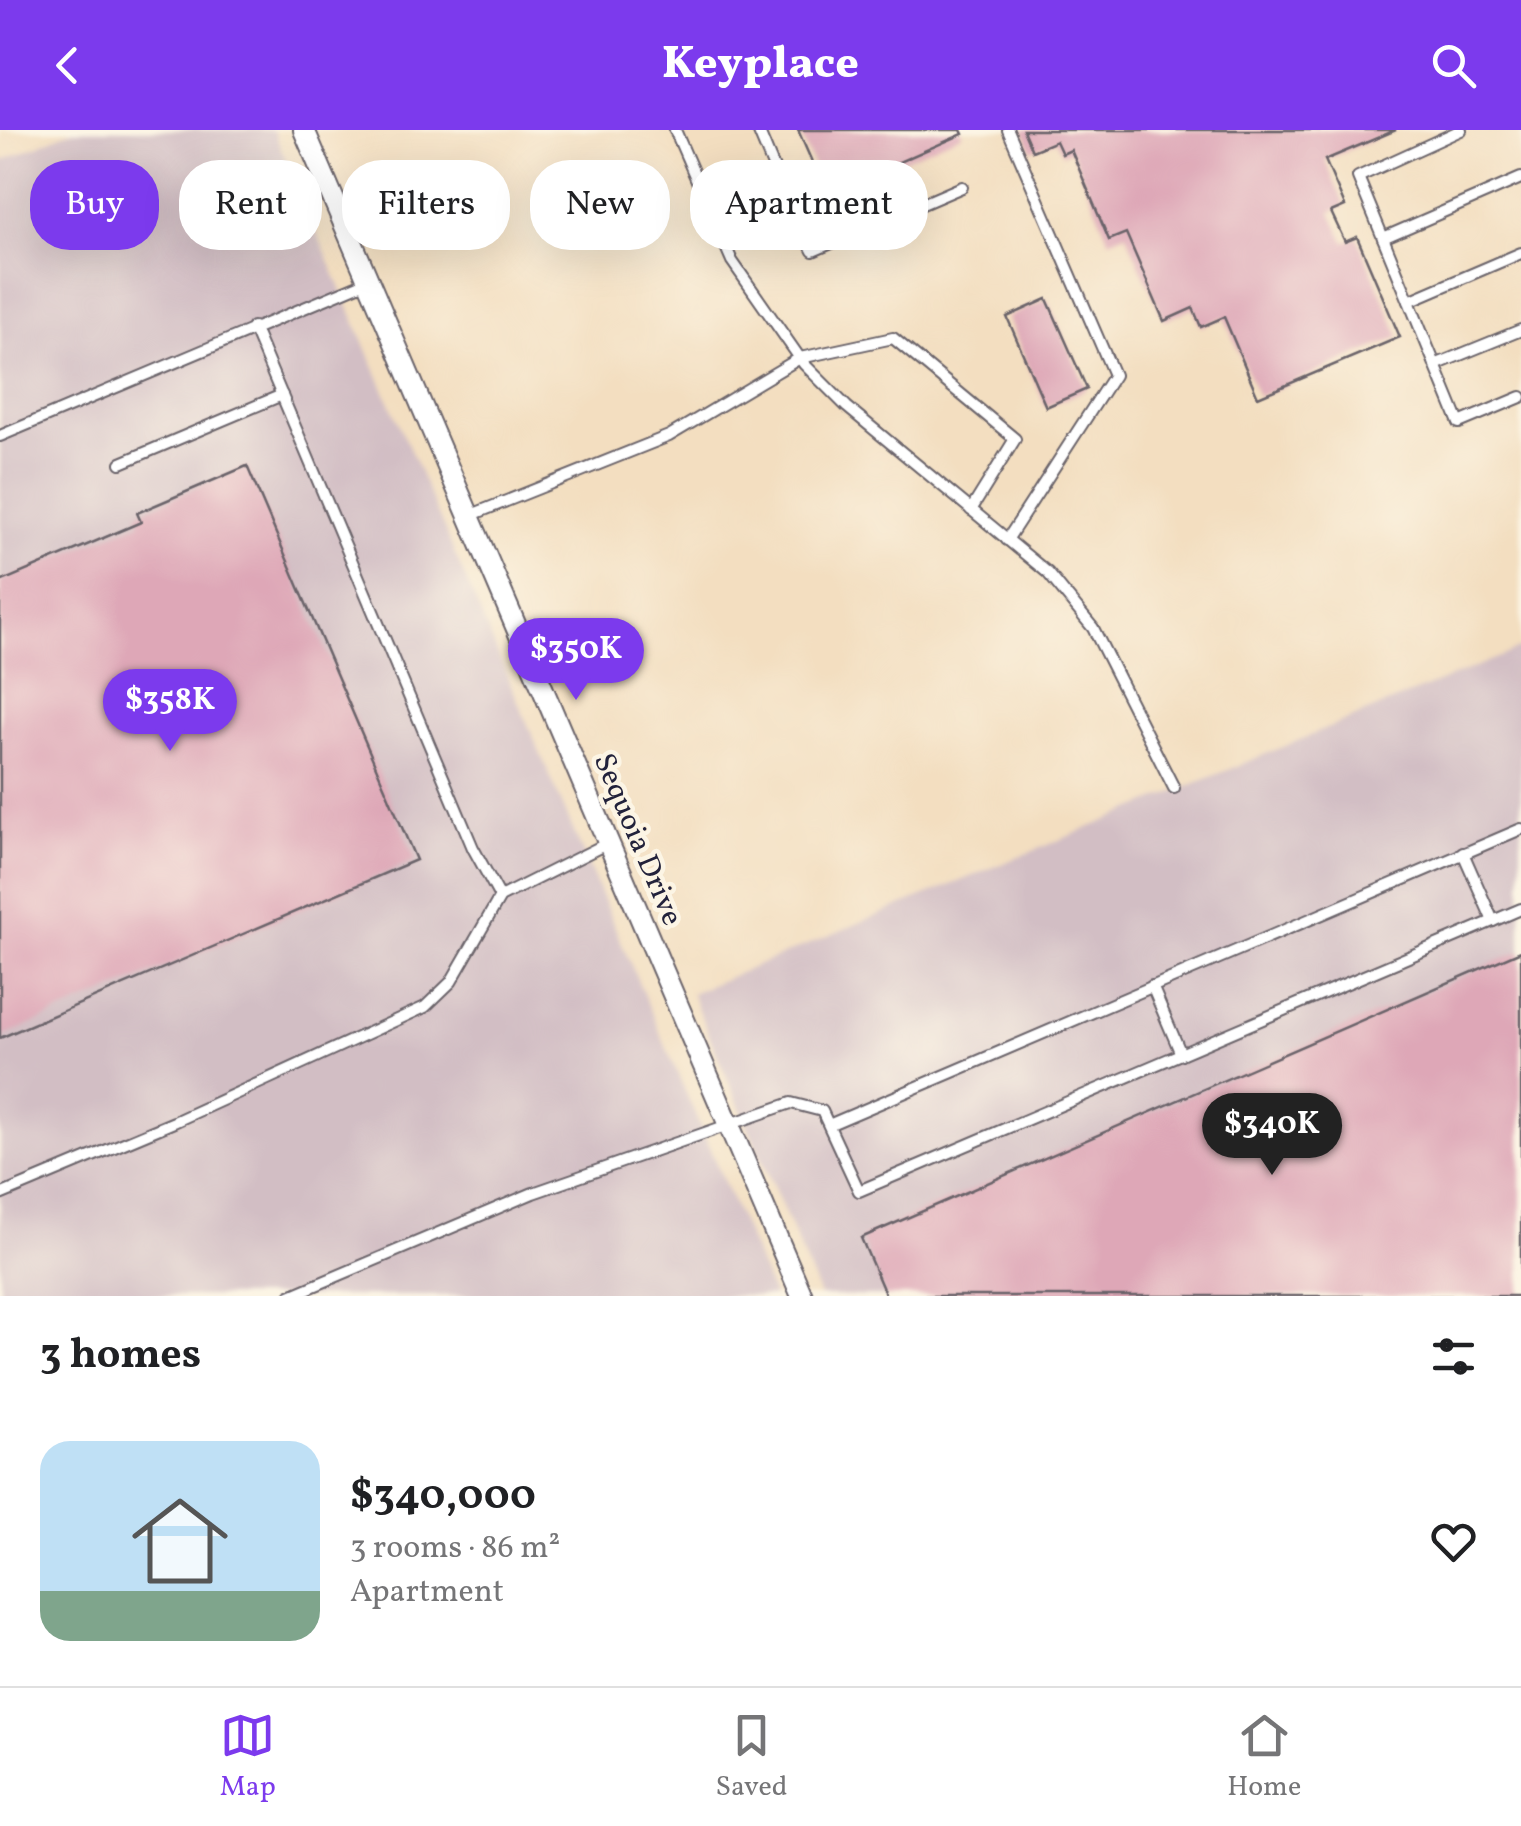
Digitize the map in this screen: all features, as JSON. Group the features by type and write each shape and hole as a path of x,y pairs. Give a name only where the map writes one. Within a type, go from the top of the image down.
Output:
{"street":[{"name":"Sequoia Drive","path":"304,130 802,1296"}],"lane":[{"path":"674,130 690,166"},
{"path":"758,130 770,160"},
{"path":"1007,540 1114,375 1008,130"},
{"path":"1461,130 1358,177 1459,423 1521,396"},
{"path":"1383,238 1521,178"},
{"path":"928,202 962,187"},
{"path":"727,250 800,358 847,407 1048,573 1093,628 1174,788"},
{"path":"1409,301 1521,253"},
{"path":"0,436 368,281"},
{"path":"252,327 473,848 500,897"},
{"path":"1435,366 1521,330"},
{"path":"469,516 670,436 800,358 893,338 1015,440 970,510"},
{"path":"121,463 282,395"},
{"path":"831,1124 1521,829"},
{"path":"0,1195 425,1007 451,982 500,897 608,843"},
{"path":"1463,854 1493,921"},
{"path":"290,1296 534,1193 791,1104 814,1106 831,1124 859,1191 1521,910"},
{"path":"1152,986 1181,1054"}],"shaded area":[{"path":"73,130 273,130 286,160 179,160 179,250 322,250 322,244 773,1296 0,1296 0,162"},
{"path":"1521,648 1521,1296 820,1296 691,993"}],"building":[{"path":"798,130 961,130 963,134 904,160 811,160"},
{"path":"1023,130 1396,130 1325,160 1345,206 1331,212 1345,242 1357,237 1400,337 1258,397 1224,317 1201,327 1193,308 1164,321 1126,233 1109,240 1071,150 1062,154 1056,141 1032,151"},
{"path":"1047,299 1087,389 1046,407 1007,317"},
{"path":"247,466 416,860 0,1038 0,582 141,522 137,513"},
{"path":"1521,951 1521,1296 886,1296 861,1238"}]}
